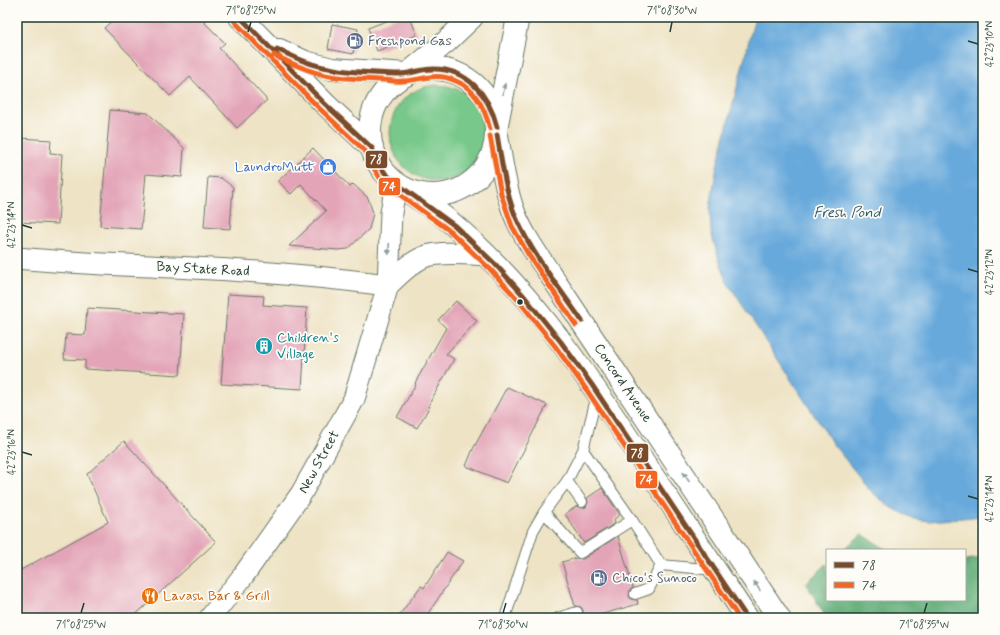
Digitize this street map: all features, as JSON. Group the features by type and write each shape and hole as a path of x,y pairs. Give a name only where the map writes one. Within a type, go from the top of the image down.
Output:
{"main road":[{"path":"240,17 324,103 372,148"},
{"path":"472,17 453,36 389,87 376,104 370,126 370,137 372,148 379,166 397,185 414,193 431,196 447,194 463,188 476,179 487,166 494,152 518,17"},
{"path":"265,44 319,67 346,71 407,74 422,70 437,69 452,71 466,78 478,87 487,98 494,112 497,131"},
{"name":"Concord Avenue","path":"497,131 508,193 512,207 522,230 779,618"},
{"name":"Concord Avenue","path":"397,185 448,220 486,255 524,296 552,330 597,393 747,618"}],"street":[{"name":"New Street","path":"210,618 246,571 301,494 354,399 388,285 391,213 397,185"},
{"path":"388,285 416,261 424,257 437,254 486,255"},
{"name":"Bay State Road","path":"17,258 61,263 194,268 340,279 388,285"}],"lane":[{"path":"505,618 534,531 544,512 567,482 583,450 597,393"},
{"path":"583,450 632,520 661,565"},
{"path":"567,482 582,502"},
{"path":"544,512 580,554 604,532 632,520"},
{"path":"661,565 716,570"},
{"path":"635,594 649,590 661,565"},
{"path":"558,618 577,612"}],"green space":[{"path":"438,85 456,89 465,93 472,99 478,106 482,115 486,133 482,151 478,160 472,167 465,173 456,177 438,181 420,177 411,173 404,167 398,160 394,151 390,133 394,115 398,106 404,99 411,93 420,89"},
{"path":"862,534 885,549 844,549"},
{"path":"983,558 983,618 826,618 806,583 826,565 826,601 966,601 966,560"}],"water":[{"name":"Fresh Pond","path":"755,17 983,17 983,516 930,521 915,519 890,507 871,491 833,444 728,283 719,260 711,232 710,208 717,166"}],"building":[{"path":"116,17 199,17 225,43 219,48 267,100 237,128 190,77 170,96 104,28"},
{"path":"397,17 410,17 417,35 377,51 368,28"},
{"path":"332,24 358,29 353,54 328,49"},
{"path":"110,110 148,113 184,148 182,177 146,174 141,229 100,226"},
{"path":"19,138 51,140 50,153 62,154 58,224 17,222"},
{"path":"313,148 350,187 353,184 368,198 373,213 369,229 348,249 338,250 289,246 326,211 301,184 291,194 278,181"},
{"path":"208,177 221,178 233,187 230,229 204,227"},
{"name":"Children's Village","path":"228,294 264,296 263,305 307,308 302,389 221,384"},
{"path":"456,301 477,321 446,354 454,359 417,428 397,417 446,328 438,320"},
{"path":"87,308 184,314 180,375 85,369 85,360 64,359 66,334 85,335"},
{"path":"507,387 547,405 507,483 466,466 473,449"},
{"path":"124,441 216,542 132,618 17,618 17,572 108,522 87,474"},
{"name":"Chico's Sunoco","path":"602,488 620,515 614,519 615,523 584,543 565,514 577,506 582,508 586,507 588,502 587,498"},
{"name":"Chico's Sunoco","path":"618,536 633,588 630,590 629,596 631,599 637,600 638,604 589,618 579,618 583,614 583,610 581,607 575,606 562,562 576,558 583,559"},
{"path":"447,552 463,561 425,618 397,618 421,586 424,588"}],"transit line":[{"name":"78","path":"240,17 324,103 372,148 377,161 385,173 396,183 455,226 495,264 524,296 561,342 592,385 747,618"},
{"name":"74","path":"235,22 319,108 366,152 371,164 380,178 392,189 450,231 490,269 519,301 555,346 586,389 739,618"},
{"name":"78","path":"277,49 315,65 346,71 401,74 432,69 456,73 466,78 482,94 488,104 497,127"},
{"name":"74","path":"274,55 292,64 325,75 354,79 409,81 428,77 448,78 469,89 479,100 490,129"},
{"name":"78","path":"497,135 508,192 519,224 540,261 582,321"},
{"name":"74","path":"490,136 501,194 512,226 528,254 576,325"}],"place":[{"name":"Freshpond Gas","path":"355,41"},
{"name":"LaundroMutt","path":"328,167"},
{"name":"Children's Village","path":"264,346"},
{"name":"Chico's Sunoco","path":"599,578"},
{"name":"Lavash Bar & Grill","path":"150,596"}]}
